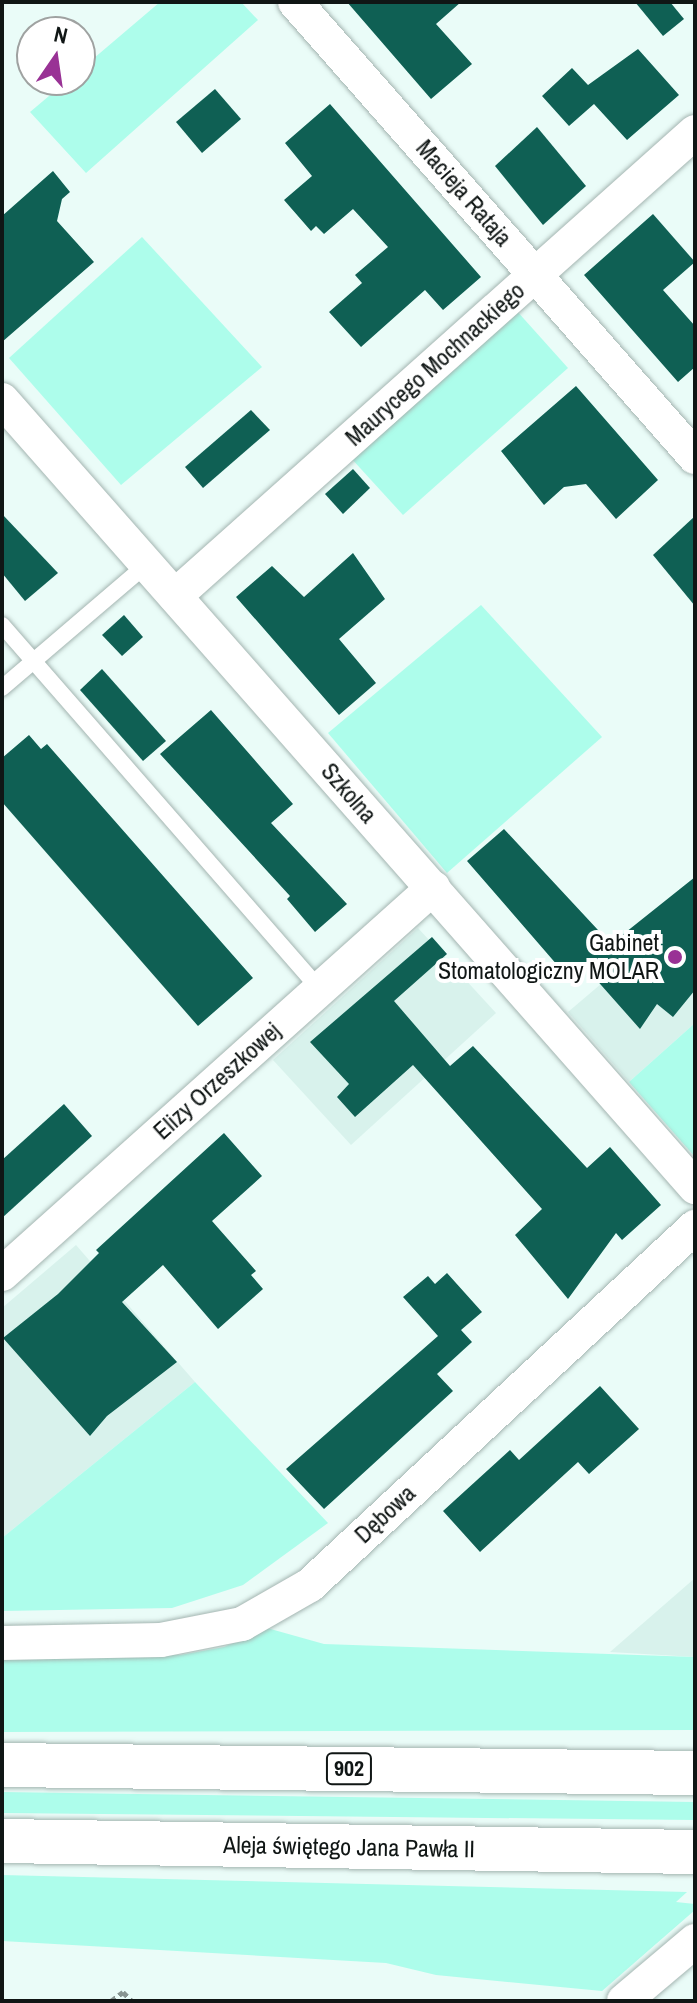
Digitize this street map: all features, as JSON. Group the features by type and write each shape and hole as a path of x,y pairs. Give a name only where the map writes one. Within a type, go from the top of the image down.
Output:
{"main road":[{"name":"902","path":"2,1765 695,1773"},
{"name":"Aleja świętego Jana Pawła II","path":"2,1841 695,1852"}],"street":[{"name":"Macieja Rataja","path":"295,2 695,457"},
{"name":"Maurycego Mochnackiego","path":"175,596 695,132"},
{"name":"Szkolna","path":"2,400 695,1187"},
{"name":"Elizy Orzeszkowej","path":"2,1274 433,888"},
{"name":"Dębowa","path":"2,1643 161,1640 242,1624 310,1585 695,1227"},
{"path":"624,2001 695,1941"}],"lane":[{"path":"2,688 147,564"},
{"path":"2,625 319,989"}],"path":[{"path":"111,2001 123,1992 132,2001"}],"shaded area":[{"path":"695,904 695,1023 629,1082 568,1012"},
{"path":"418,928 496,1013 351,1145 273,1060"},
{"path":"76,1245 195,1382 2,1538 2,1308"},
{"path":"695,1578 695,1657 610,1652"}],"green space":[{"path":"160,2 241,2 258,20 86,173 30,112 49,96 96,96 96,56"},
{"path":"142,237 262,367 121,485 9,358"},
{"path":"516,310 568,368 403,515 350,457"},
{"path":"481,605 602,737 447,873 328,733"},
{"path":"695,1023 695,1157 629,1082"},
{"path":"195,1382 328,1523 243,1585 172,1608 2,1611 2,1538"},
{"path":"267,1628 324,1644 695,1657 695,1730 2,1732 2,1657 180,1655 224,1647"},
{"path":"2,1792 695,1802 695,1820 2,1813"},
{"path":"2,1875 687,1892 676,1902 695,1904 695,1910 602,1991 436,1975 386,1963 2,1941"}],"building":[{"path":"347,2 461,2 436,24 472,64 431,99"},
{"path":"635,2 670,2 684,19 663,36"},
{"path":"638,49 679,95 627,140 594,104 569,126 542,96 572,68 588,85"},
{"path":"215,89 241,119 202,153 176,122"},
{"path":"330,104 481,277 443,310 425,290 361,347 329,312 362,283 355,275 388,247 353,209 324,234 316,226 311,231 284,200 312,176 285,143"},
{"path":"537,127 586,186 543,225 495,166"},
{"path":"53,171 70,192 62,199 57,221 94,262 2,342 2,216"},
{"path":"653,214 695,262 663,290 695,326 695,367 678,382 584,275"},
{"path":"576,386 658,480 616,519 586,484 564,487 544,505 501,451"},
{"path":"251,410 270,430 203,488 185,467"},
{"path":"353,469 370,488 343,514 325,494"},
{"path":"2,514 58,573 25,601 2,573"},
{"path":"695,516 695,606 653,555"},
{"path":"353,553 385,599 339,639 376,683 339,715 236,597 272,566 304,597"},
{"path":"124,615 143,637 122,656 102,635"},
{"path":"102,669 166,741 143,761 80,690"},
{"path":"211,710 293,804 271,823 347,904 315,932 287,899 290,896 160,754"},
{"path":"29,735 41,749 47,744 253,978 198,1026 2,802 2,758"},
{"path":"504,829 611,944 695,877 695,990 673,1017 657,1004 640,1029 586,968 571,981 467,861"},
{"path":"432,937 447,954 394,1001 450,1066 473,1046 587,1168 610,1147 661,1205 622,1240 616,1233 568,1299 515,1235 542,1209 413,1065 355,1117 337,1097 349,1084 310,1042"},
{"path":"64,1104 92,1136 2,1218 2,1160"},
{"path":"224,1133 262,1176 212,1221 256,1271 251,1275 263,1289 218,1329 163,1265 122,1302 177,1362 107,1416 90,1436 3,1338 58,1294 99,1253 96,1250"},
{"path":"447,1273 482,1312 461,1330 472,1342 437,1374 453,1391 324,1509 286,1469 438,1336 403,1297 428,1276 435,1284"},
{"path":"600,1386 639,1429 589,1474 578,1462 480,1552 443,1511 510,1450 519,1460"}],"place":[{"name":"Gabinet Stomatologiczny MOLAR","path":"675,957"}]}
